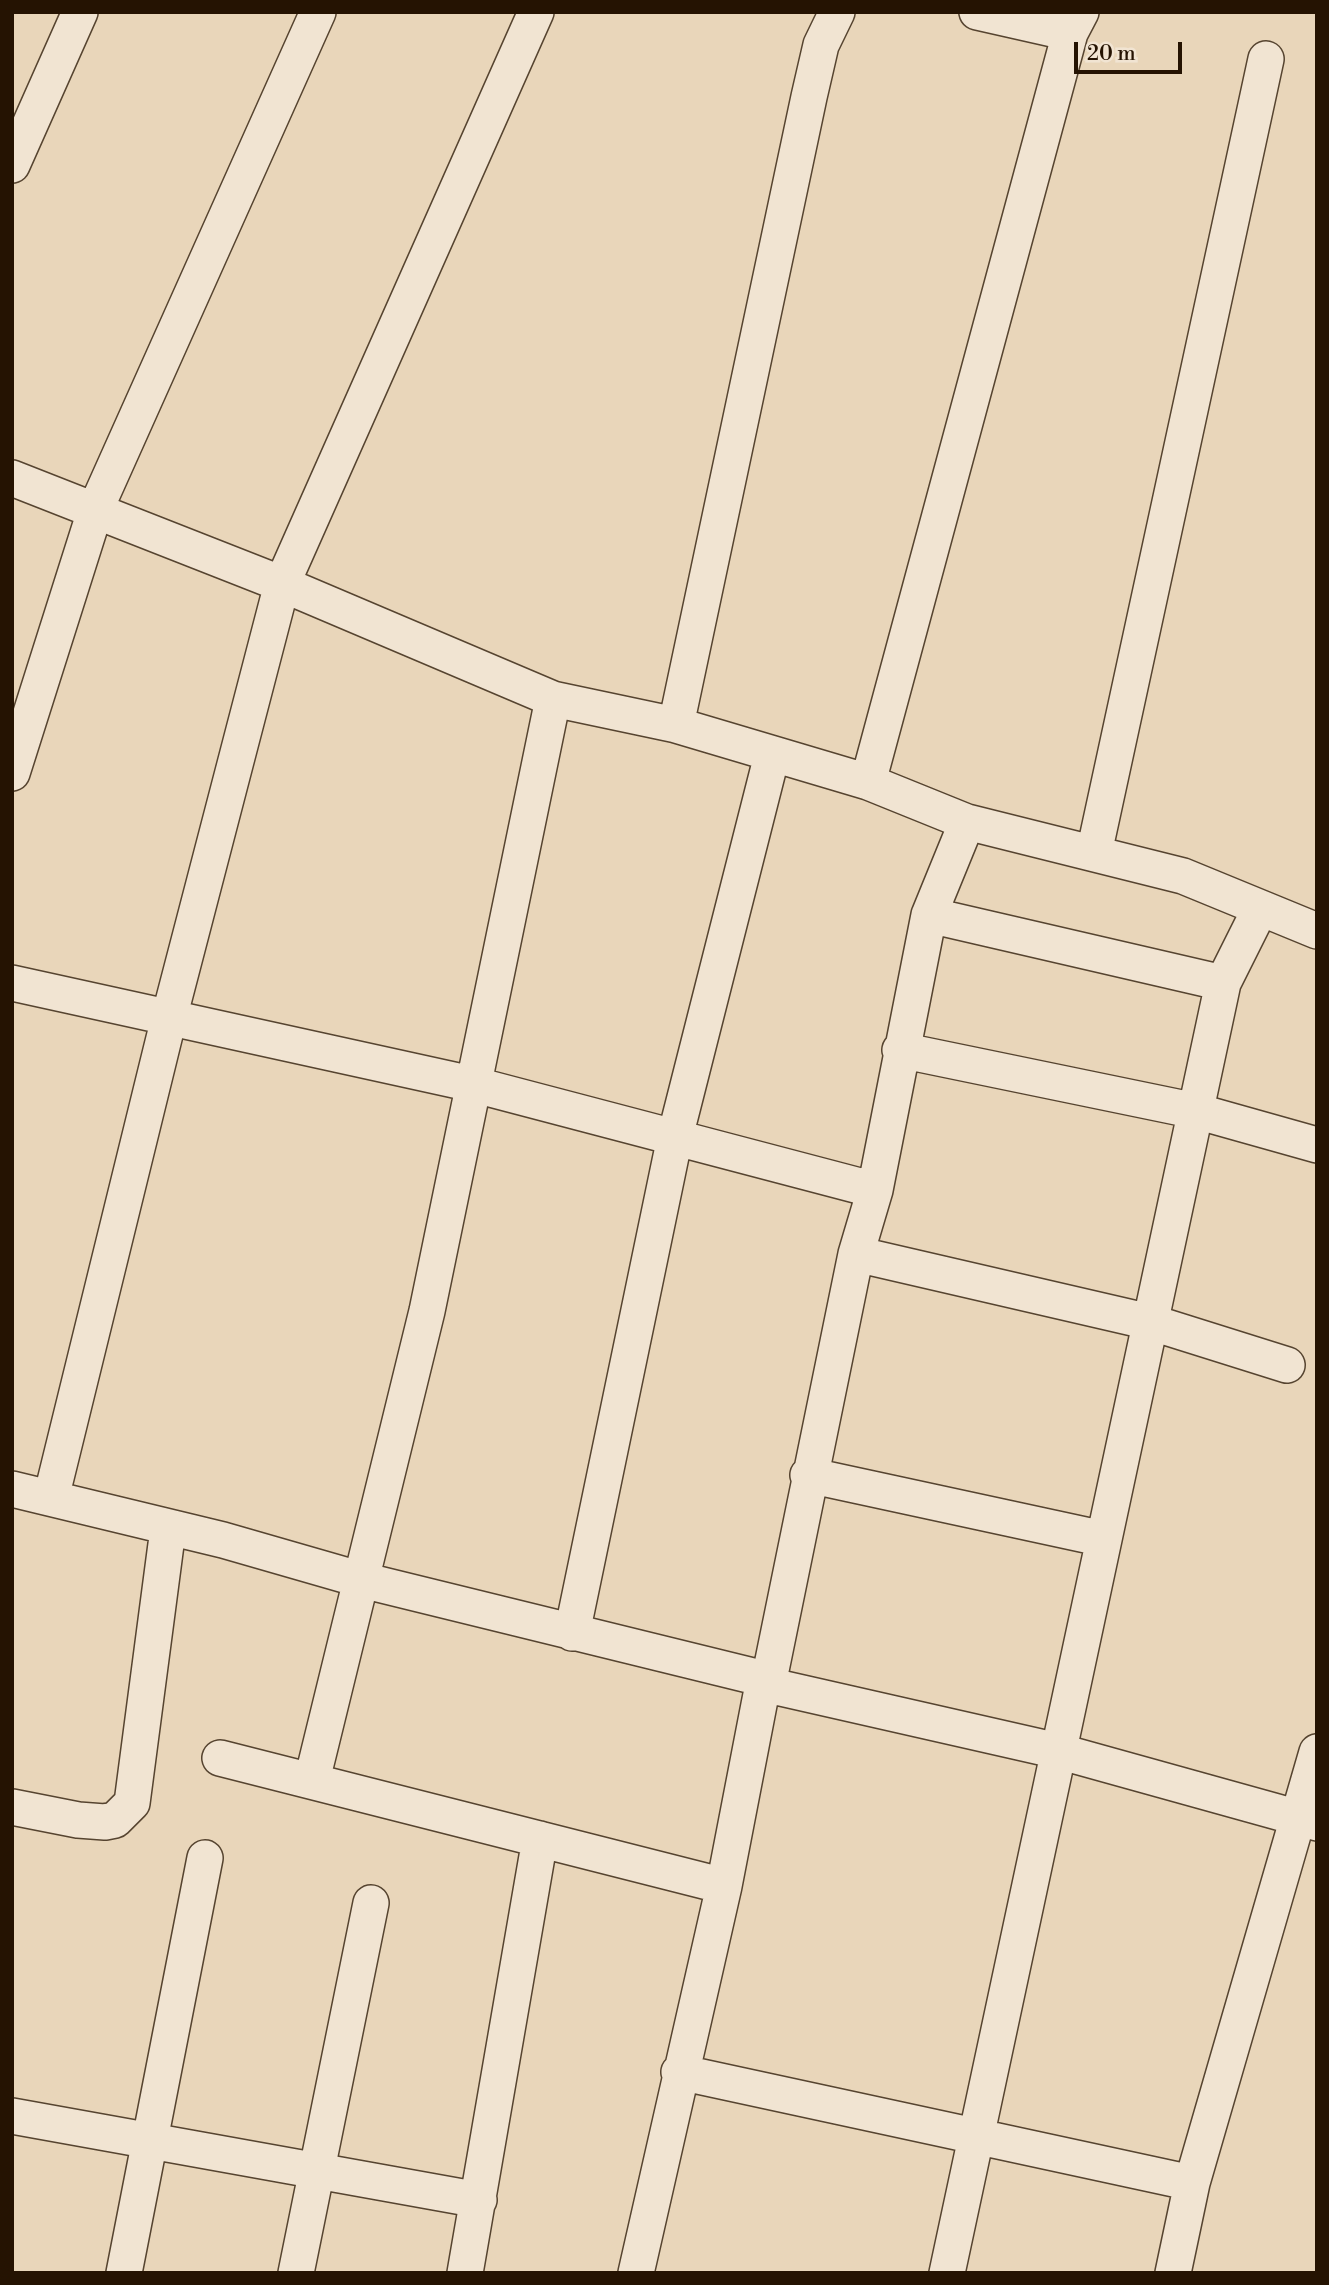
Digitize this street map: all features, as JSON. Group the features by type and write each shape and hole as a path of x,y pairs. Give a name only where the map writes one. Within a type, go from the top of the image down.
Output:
{"street":[{"path":"12,165 80,12"},
{"path":"12,773 96,508 318,12"},
{"path":"51,1498 169,1018 282,584 536,12"},
{"path":"676,725 809,97 821,45 837,12"},
{"path":"869,782 1075,23 977,12"},
{"path":"1094,853 1266,59"},
{"path":"12,478 96,508 554,699 676,725 869,782 967,822 1183,876 1317,931"},
{"path":"312,1780 427,1311 554,699"},
{"path":"572,1633 675,1137 772,755"},
{"path":"636,2273 679,2072 724,1886 808,1475 856,1254 874,1190 929,915 967,822"},
{"path":"947,2273 1223,983 1260,909"},
{"path":"929,915 1223,983"},
{"path":"12,983 472,1084 874,1190"},
{"path":"900,1050 1196,1111 1317,1145"},
{"path":"856,1254 1150,1322 1287,1365"},
{"path":"808,1475 1104,1539"},
{"path":"12,1489 168,1529 223,1540 362,1580 766,1682 1058,1751 1308,1821"},
{"path":"12,1807 78,1820 106,1822 115,1820 132,1803 168,1529"},
{"path":"1173,2273 1192,2183 1308,1821 1317,1752"},
{"path":"220,1758 724,1886"},
{"path":"465,2273 540,1839"},
{"path":"124,2273 205,1858"},
{"path":"296,2273 370,1903"},
{"path":"679,2072 1192,2183"},
{"path":"12,2116 479,2200"}]}
